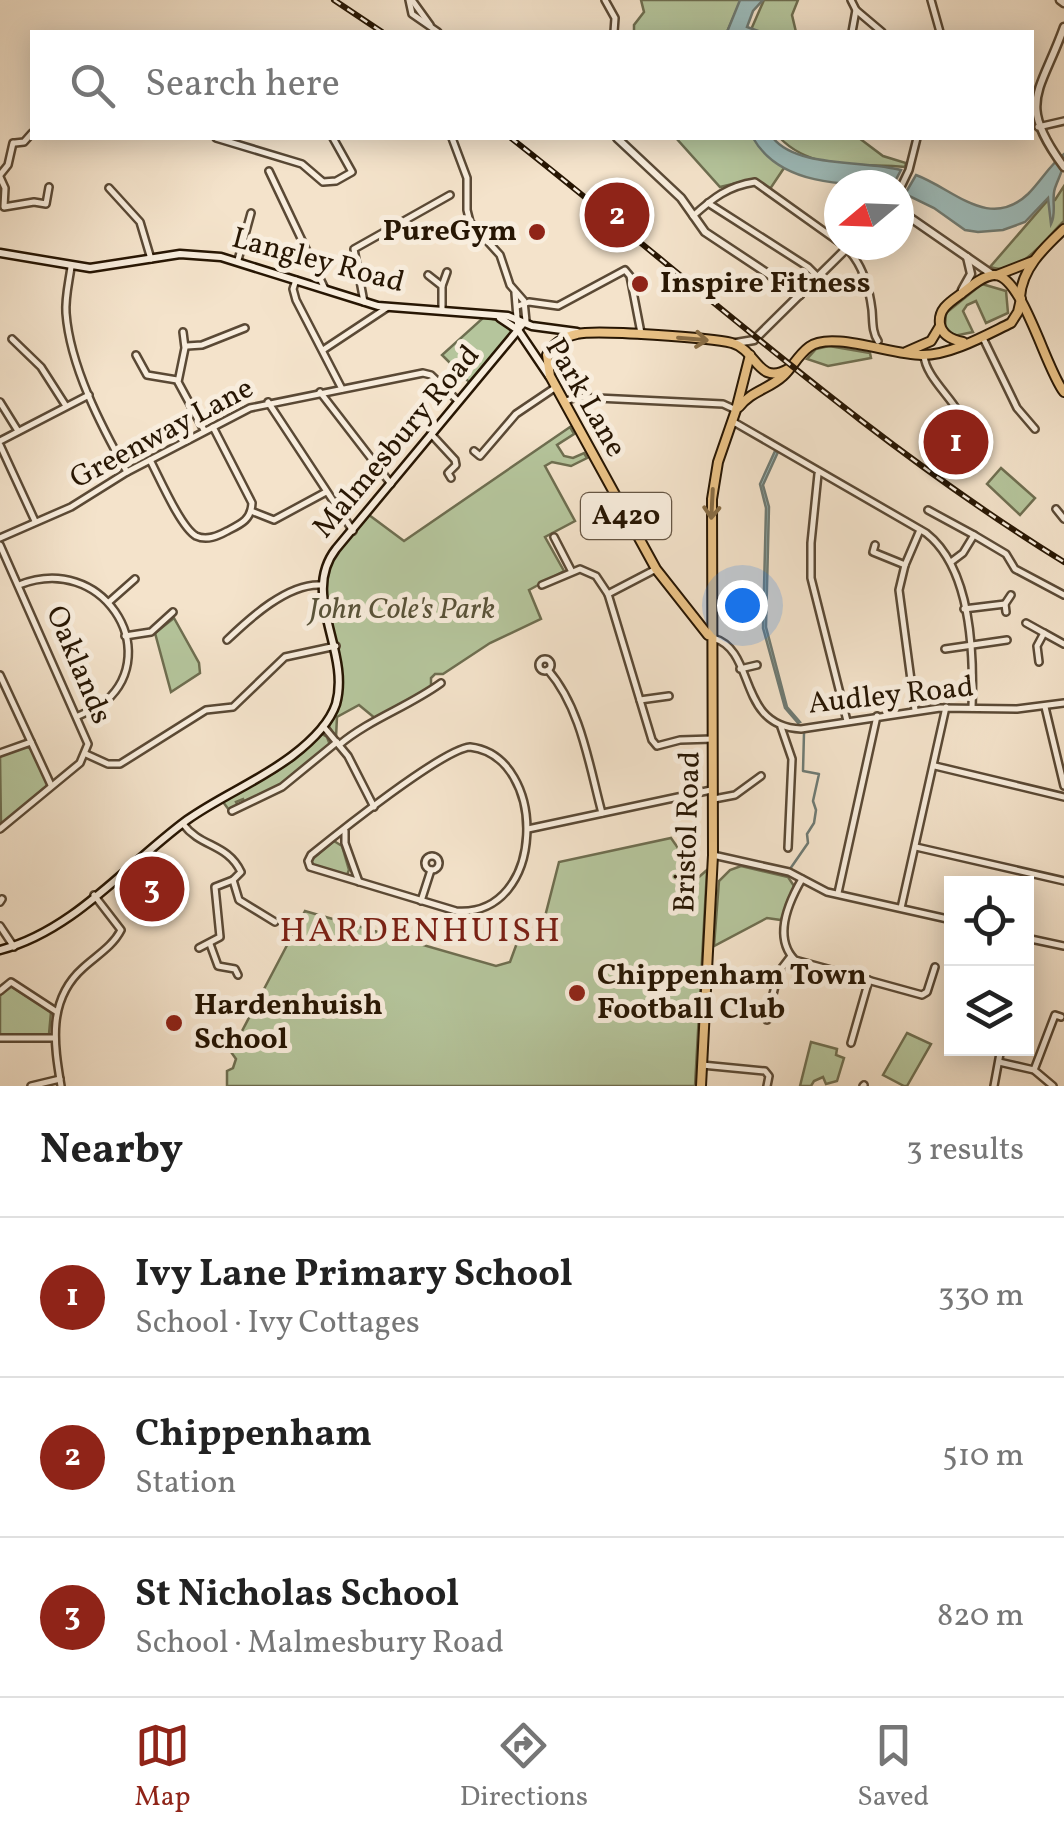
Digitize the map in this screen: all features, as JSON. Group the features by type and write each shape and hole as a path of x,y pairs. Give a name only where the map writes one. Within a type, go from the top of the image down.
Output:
{"main road":[{"path":"1063,31 1037,96 1038,127 1064,167"},
{"path":"619,140 681,198 708,234 800,295"},
{"path":"914,220 1008,281 1020,298 1064,392"},
{"path":"1006,326 1016,316 1023,279 1032,261 1064,229"},
{"name":"Langley Road","path":"0,253 90,268 180,254 238,260 388,307 494,316 584,332"},
{"path":"954,299 971,276 966,256"},
{"path":"749,358 754,340 833,260"},
{"path":"897,352 926,345 940,326 943,309 978,282 1032,261"},
{"name":"Langley Road","path":"494,316 518,330"},
{"path":"736,410 752,393 780,378 807,348 823,341 924,355 1006,326 1020,325 1035,335"},
{"path":"940,326 950,338 967,342"},
{"name":"Park Lane","path":"518,330 550,376 656,569 710,638"},
{"name":"Malmesbury Road","path":"0,950 46,932 183,824 279,765 322,726 335,707 338,692 336,646 321,584 327,562 518,330"},
{"path":"550,376 546,361 549,350 556,342 584,332 732,343 754,340"},
{"path":"732,343 761,370 770,374 788,370"},
{"name":"A420","path":"710,638 713,492 749,358"},
{"path":"695,615 704,619 712,610"},
{"name":"Bristol Road","path":"701,1086 713,855 710,638"}],"street":[{"path":"410,0 412,14 434,30"},
{"path":"605,0 614,18 614,30"},
{"path":"851,0 856,10 880,30"},
{"path":"931,0 939,30"},
{"path":"852,30 856,10"},
{"path":"1038,127 1064,121"},
{"path":"6,137 13,143 24,142 30,136"},
{"path":"223,140 302,164 323,182 352,172 334,140"},
{"path":"453,140 467,178 468,218 500,255 522,305 518,330"},
{"path":"910,170 917,140"},
{"path":"13,143 8,165 0,176 5,188 4,211 46,204"},
{"path":"269,170 326,290"},
{"path":"693,216 734,185 755,182 824,230"},
{"path":"46,213 49,187"},
{"path":"109,188 140,222 151,260"},
{"path":"364,302 354,249 447,197 448,206"},
{"path":"708,202 808,267 818,278"},
{"path":"238,260 251,213"},
{"path":"856,260 866,282 874,339"},
{"path":"71,266 67,321 88,395 127,472"},
{"path":"522,305 558,306 626,270 642,336"},
{"path":"442,312 446,272"},
{"path":"428,275 442,286"},
{"path":"297,280 294,294 342,389"},
{"path":"323,350 388,307"},
{"path":"186,346 205,344 245,328"},
{"path":"184,332 186,346 177,380 205,431"},
{"path":"982,335 1017,408 1035,429"},
{"path":"12,339 41,367 66,406"},
{"path":"136,355 147,375 177,380"},
{"path":"924,355 926,367 959,413"},
{"name":"Greenway Lane","path":"0,542 35,521 71,507 214,426 268,402 424,372 458,401"},
{"path":"474,450 478,459 516,414 556,387"},
{"path":"320,392 391,484"},
{"path":"35,521 0,443 88,395"},
{"path":"564,402 576,397 723,404 736,410"},
{"path":"0,402 18,431"},
{"path":"268,402 353,531"},
{"path":"732,421 932,538 951,562 964,610 970,645 972,708"},
{"path":"150,460 188,529 199,537 220,535 244,522 251,511 249,492 214,426"},
{"path":"431,434 455,462 448,472 451,478"},
{"path":"818,473 810,543 811,578 847,721"},
{"path":"251,511 274,520 326,492"},
{"path":"928,510 1006,554 1014,572 1064,595"},
{"path":"1056,510 1064,519"},
{"path":"915,710 899,590 920,530"},
{"path":"951,562 974,536"},
{"path":"554,537 572,570"},
{"name":"Oaklands","path":"0,542 87,739 86,754 0,828"},
{"path":"873,552 905,564"},
{"path":"608,594 656,569"},
{"path":"542,584 572,570 593,574 608,594 655,745 713,739"},
{"path":"19,586 40,579 66,578 92,588 109,602 125,636 125,664 115,690 100,706 78,716"},
{"path":"109,602 135,580"},
{"path":"227,640 257,612 299,588 321,584"},
{"path":"1006,612 1004,604 1010,595"},
{"path":"964,610 1004,604"},
{"path":"125,636 151,632 173,612"},
{"path":"1026,624 1064,644"},
{"path":"1039,662 1037,646 1044,633"},
{"name":"Audley Road","path":"710,638 730,648 757,706 779,725 801,729 915,710 1045,707 1064,703"},
{"path":"944,649 1007,640"},
{"path":"86,754 112,765 124,762 208,709 233,707 284,657 336,646"},
{"path":"740,670 757,665"},
{"path":"548,670 573,711 602,813"},
{"path":"0,675 52,787"},
{"path":"232,811 282,788 364,726 414,702 440,684"},
{"path":"640,700 669,696"},
{"path":"901,908 946,707"},
{"path":"1045,707 1064,786"},
{"path":"838,894 877,716"},
{"path":"779,725 792,752"},
{"path":"322,726 338,744 374,808"},
{"path":"788,848 793,798 792,738 801,729"},
{"path":"0,754 31,742"},
{"path":"475,747 490,754 509,773 526,807 528,829 515,878 500,900 463,912 314,870 308,863 310,855 346,828 452,751 475,747"},
{"path":"934,766 1064,797"},
{"path":"528,829 602,813 735,795 761,776"},
{"path":"183,824 196,840 212,843 234,860 241,875 216,886 221,934 199,948"},
{"path":"346,828 344,839 349,858 355,877 362,883"},
{"path":"915,847 1064,881"},
{"path":"713,855 783,870 838,894 944,918"},
{"path":"422,901 431,870"},
{"path":"802,879 783,931 784,946 803,965 924,995 935,967"},
{"path":"233,880 240,901 274,922"},
{"path":"31,1086 61,1082 54,1038 56,1012 76,975 121,932 120,924 94,895"},
{"path":"0,926 14,947"},
{"path":"1034,940 1064,946"},
{"path":"210,944 218,966 234,969 238,975"},
{"path":"767,1020 778,972 791,956"},
{"path":"851,1043 870,980"},
{"path":"0,991 11,982 56,1012"},
{"path":"1034,1070 1056,1015 1061,1017"},
{"path":"0,1038 54,1038"},
{"path":"994,1086 1000,1056"},
{"path":"999,1062 1034,1070 1053,1086"},
{"path":"702,1065 764,1070 768,1074 767,1086"}],"green space":[{"path":"641,0 741,0 728,30 634,30 644,12"},
{"path":"764,0 798,0 792,15 796,30 751,30"},
{"path":"678,140 759,140 784,168 770,189 749,180 720,187"},
{"path":"782,140 862,140 883,156 906,163 905,167 855,165 823,161 793,149"},
{"path":"1064,186 1064,221 1021,262 1001,269 990,267 1048,200 1055,200"},
{"path":"982,284 1006,291 1008,313 986,323 976,301 963,311 973,332 954,336 945,327 946,313"},
{"path":"484,317 505,322 512,333 469,382 442,355"},
{"path":"829,346 870,353 871,358 828,366 807,359 816,349"},
{"name":"John Cole's Park","path":"570,427 574,434 557,445 564,456 573,458 584,453 587,458 571,466 552,462 545,466 575,521 545,537 564,571 529,590 541,619 490,643 443,674 435,674 431,688 376,719 359,705 337,717 336,738 328,725 337,701 339,658 326,583 330,565 342,545 369,515 404,541"},
{"path":"1001,468 1035,498 1020,515 987,484"},
{"path":"174,618 199,663 200,673 171,692 155,633"},
{"path":"322,734 330,745 282,786 245,803 243,799 236,802 238,806 229,810 223,802 277,771"},
{"path":"25,746 32,749 48,785 1,825 0,756"},
{"path":"671,838 688,876 699,877 707,870 695,1086 227,1086 227,1071 236,1059 231,1052 305,911 496,966 510,962 521,932 540,936 559,862"},
{"path":"334,841 342,846 347,875 313,867 310,861"},
{"path":"741,866 788,877 794,886 781,920 767,918 714,946 719,881"},
{"path":"9,985 51,1012 49,1034 0,1036 0,996"},
{"path":"907,1033 931,1044 904,1086 883,1075"},
{"path":"811,1042 837,1049 836,1055 844,1058 837,1081 826,1084 823,1077 811,1086 800,1086"}],"water":[{"path":"740,0 763,0 747,27 755,30 728,30"},
{"path":"754,140 775,140 784,148 815,159 901,170 824,170 824,181 779,165"},
{"path":"1064,154 1051,224 1048,198 1025,222 1003,230 978,232 965,230 914,198 916,175 972,204 999,209 1028,194"},
{"path":"775,451 778,452 763,485 769,507 766,627 787,707 798,723 785,708 763,628 766,508 760,484"}],"waterway":[{"path":"790,869 808,843 807,834 816,810 813,801 819,774 803,771 804,733"}],"railway":[{"path":"334,0 379,30"},
{"path":"513,140 850,412 991,515 1064,562"}],"place":[{"name":"Chippenham","path":"617,215"},
{"name":"PureGym","path":"537,232"},
{"name":"Inspire Fitness","path":"640,284"},
{"name":"Ivy Lane Primary School","path":"956,442"},
{"name":"St Nicholas School","path":"152,889"},
{"name":"Chippenham Town Football Club","path":"577,993"},
{"name":"Hardenhuish School","path":"174,1023"}],"district":[{"name":"HARDENHUISH","path":"421,932"}]}
